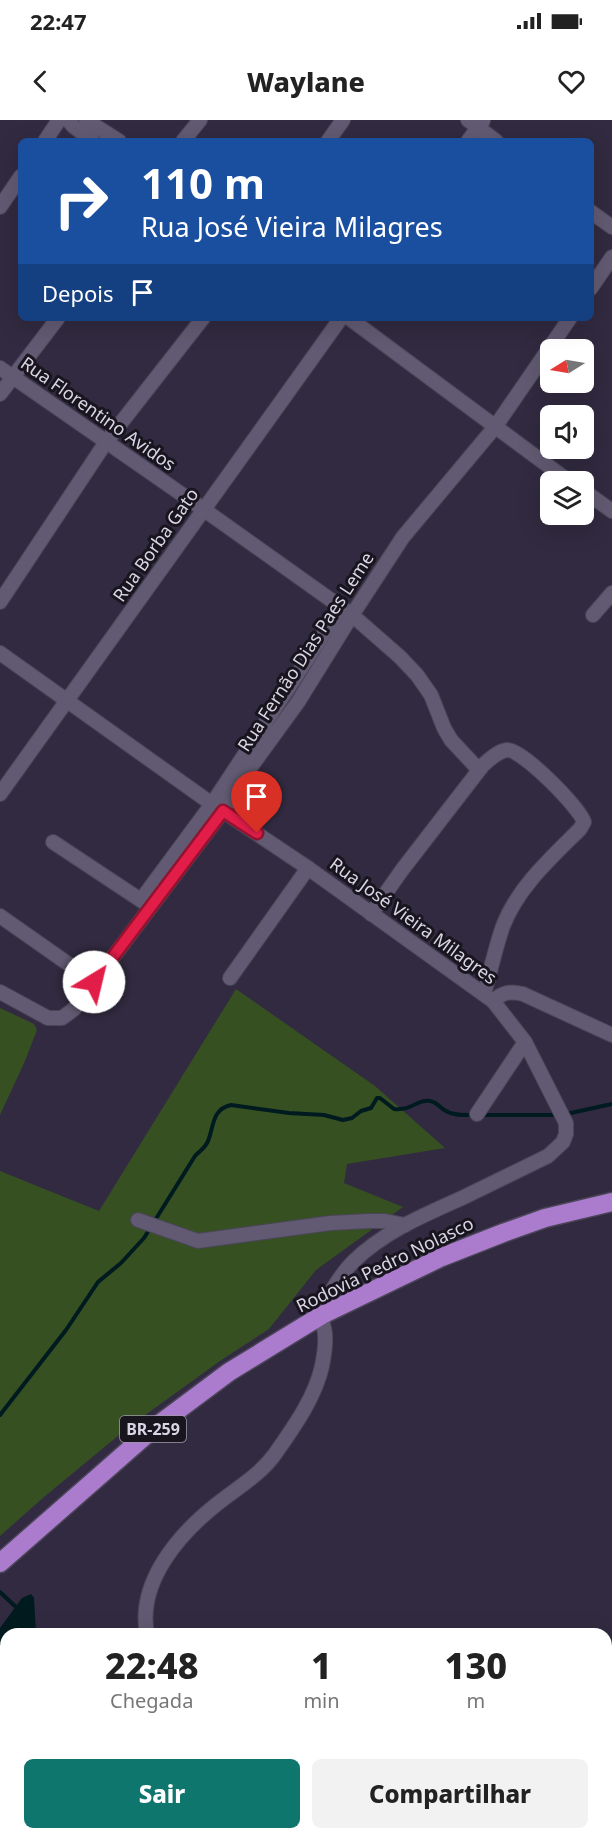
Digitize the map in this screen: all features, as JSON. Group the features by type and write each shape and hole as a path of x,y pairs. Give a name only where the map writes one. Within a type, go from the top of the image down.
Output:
{"highway":[{"name":"Rodovia Pedro Nolasco","path":"0,1563 154,1428 229,1372 322,1315 442,1257 502,1233 545,1218 612,1202"}],"street":[{"path":"47,138 59,120"},
{"path":"68,120 72,126 89,138"},
{"path":"86,120 114,138"},
{"path":"185,138 200,120"},
{"path":"330,138 343,120"},
{"path":"469,138 476,122 493,138"},
{"path":"0,207 18,180"},
{"path":"594,214 612,227"},
{"path":"594,284 612,257"},
{"path":"0,394 56,321"},
{"path":"0,602 106,442 201,321"},
{"name":"Rua Borba Gato","path":"0,794 339,321"},
{"path":"352,321 555,471"},
{"name":"Rua Fernão Dias Paes Leme","path":"0,992 48,1018 62,1018 74,1009 145,903 217,807 245,775 298,702 346,611 403,537 495,427 568,321"},
{"name":"Rua Florentino Avidos","path":"0,368 346,611 417,675 431,695 451,740 479,770"},
{"path":"594,498 612,511"},
{"path":"593,615 612,593"},
{"name":"Rua José Vieira Milagres","path":"0,653 489,997 525,1042 561,1112 567,1128 563,1142 548,1156 405,1225 374,1244 353,1262 339,1279 322,1315"},
{"path":"371,914 479,770 491,758 503,751 520,754 553,784 584,820 580,829 532,879 513,908 504,926 489,997 514,992 523,994 612,1035"},
{"path":"53,842 145,903"},
{"path":"230,978 308,868"},
{"path":"0,916 94,982"},
{"path":"477,1113 525,1042"},
{"path":"138,1220 198,1241 332,1223 385,1221 405,1225"},
{"path":"146,1628 147,1596 168,1554 192,1526 259,1472 305,1408 316,1387 322,1368 325,1336 322,1315"}],"green space":[{"path":"236,989 375,1086 445,1148 347,1164 344,1183 403,1207 316,1270 269,1329 130,1426 0,1536 0,1171 99,1211"},
{"path":"0,1008 34,1024 37,1030 0,1115"}],"shaded area":[{"path":"31,1594 34,1598 36,1628 0,1628 22,1598"}],"waterway":[{"path":"0,1415 66,1330 98,1282 121,1263 144,1238 195,1156 207,1143 220,1110 231,1105 324,1115 343,1120 371,1108 377,1098 380,1098 394,1109 430,1101 452,1114 474,1115"},
{"path":"566,1114 612,1104"},
{"path":"482,1115 558,1115"},
{"path":"0,1592 17,1608"}],"route":[{"path":"94,982 223,811 257,833"}]}
